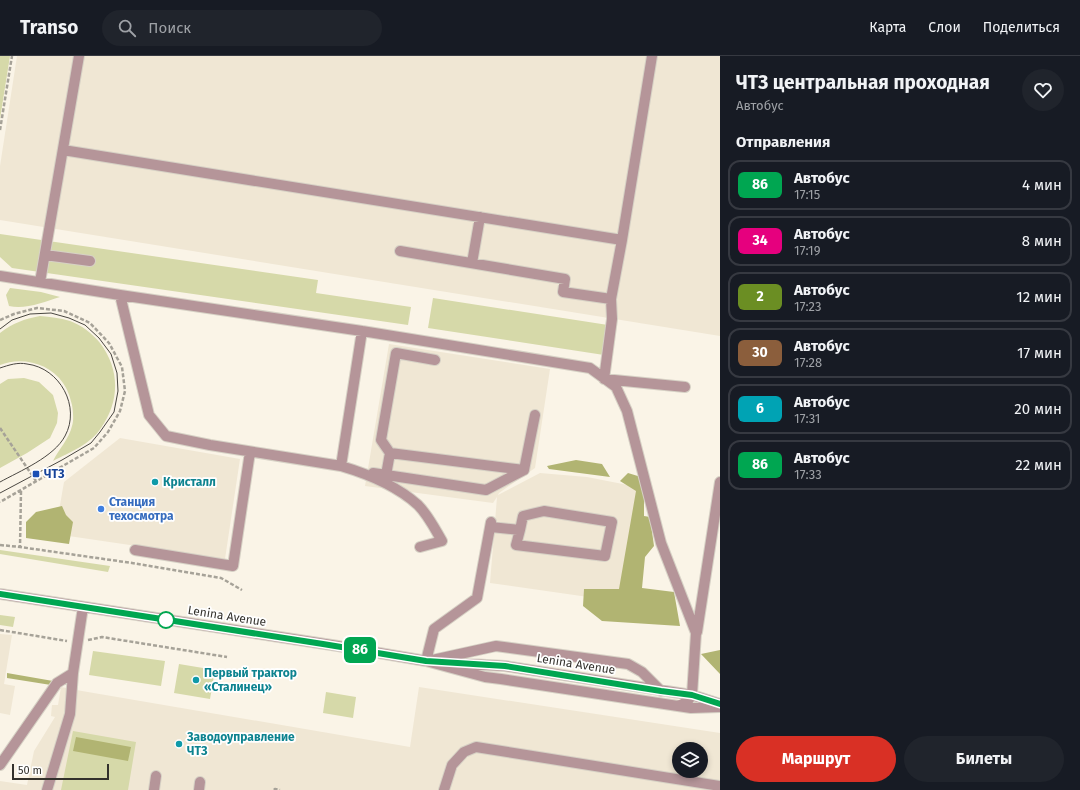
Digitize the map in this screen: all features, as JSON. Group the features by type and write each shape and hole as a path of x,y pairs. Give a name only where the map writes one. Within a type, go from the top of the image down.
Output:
{"street":[{"path":"40,282 79,56"},
{"path":"604,379 612,319 611,299 652,56"},
{"path":"63,150 622,240"},
{"path":"472,263 480,217"},
{"path":"400,252 565,279 563,292 611,299"},
{"path":"45,255 90,261"},
{"path":"0,276 362,331 590,368 616,387 627,411 660,543 696,633"},
{"path":"120,295 149,415 166,436 250,452 341,466 386,483 404,494 418,506 433,525 442,541 420,546"},
{"path":"341,466 362,331"},
{"path":"386,475 390,453 381,440 396,353 434,360"},
{"path":"604,379 685,387"},
{"path":"524,470 535,415"},
{"path":"135,550 233,566 250,452"},
{"path":"390,453 524,470"},
{"path":"357,471 486,490 524,470"},
{"path":"677,706 690,700 692,695 696,633 717,526 720,482"},
{"path":"544,511 612,522 605,556 516,546 520,530 523,516 544,511"},
{"path":"520,530 491,524 477,598 434,629 426,661 496,646 628,664 642,672 648,684 646,694 641,698 633,699"},
{"name":"Lenina Avenue","path":"0,594 426,661 505,666 648,684 661,691 692,695 720,704"},
{"path":"47,790 70,714 73,673 83,607"},
{"name":"Lenina Avenue","path":"426,661 484,677 691,708 720,707"},
{"path":"501,679 495,672 497,669 505,666"},
{"path":"0,765 57,683 73,673"},
{"path":"444,790 452,765 464,752 476,747 720,786"},
{"path":"154,790 156,776"}],"path":[{"path":"0,130 12,56"},
{"path":"0,320 14,314 37,308 64,310 90,323 109,343 122,368 125,391 120,411 108,432 94,448 0,502"},
{"path":"0,428 36,481"},
{"path":"20,547 21,490"},
{"path":"0,545 132,562 221,578 242,590"},
{"path":"0,630 78,642 102,637 227,657"},
{"path":"274,790 280,790"}],"shaded area":[{"path":"17,56 720,56 720,336 0,220 0,166"},
{"path":"389,344 550,369 535,468 498,495 540,473 587,477 638,487 623,602 490,583 497,497 493,503 365,486"},
{"path":"120,438 240,459 225,559 55,534 64,482"},
{"path":"0,634 12,635 4,684 15,686 10,715 0,713"},
{"path":"61,687 410,747 419,687 720,733 720,790 0,790 0,781 27,785 34,751 55,717 51,716 52,705 58,705"}],"green space":[{"path":"0,56 10,56 0,119"},
{"path":"0,234 318,280 316,293 411,307 408,325 12,268 0,257"},
{"path":"10,288 41,292 60,297 28,306 9,306 6,295"},
{"path":"433,298 608,325 604,355 428,328"},
{"path":"40,316 70,321 90,333 107,353 114,374 115,385 112,407 101,428 85,444 53,461 69,435 73,424 72,405 66,388 51,370 43,366 26,361 8,362 0,365 0,333 19,322"},
{"path":"24,378 39,382 53,395 58,413 57,423 50,438 0,468 0,384 8,379"},
{"path":"576,460 602,464 610,477 549,469 547,466"},
{"path":"628,473 641,477 644,488 644,516 650,517 654,546 645,557 642,588 674,592 680,626 602,621 583,606 584,589 619,589 636,491 620,481"},
{"path":"62,506 66,515 73,522 69,544 26,538 26,522 36,512"},
{"path":"0,550 110,566 108,572 0,554"},
{"path":"0,615 15,617 13,627 0,625"},
{"path":"720,650 720,674 701,654"},
{"path":"93,651 165,661 161,686 89,675"},
{"path":"179,664 215,670 210,699 174,693"},
{"path":"7,673 53,681 51,685 7,678"},
{"path":"326,692 356,697 353,718 323,713"},
{"path":"73,731 136,742 128,790 61,790"},
{"path":"76,737 131,747 128,761 73,751"}],"tram line":[{"path":"0,329 12,320 30,314 51,313 69,318 85,325 99,338 111,354 117,373 118,391 114,412 91,443 0,493"},
{"path":"0,368 24,363 39,367 49,373 58,381 64,391 69,402 70,413 69,425 60,444 36,463 0,482"}],"bus line":[{"name":"86","path":"0,594 426,661 505,666 692,695 720,704"}],"place":[{"name":"ЧТЗ","path":"36,474"},
{"name":"Кристалл","path":"155,482"},
{"name":"Станция техосмотра","path":"101,509"},
{"name":"Первый трактор «Сталинец»","path":"196,680"},
{"name":"Заводоуправление ЧТЗ","path":"179,744"}]}
